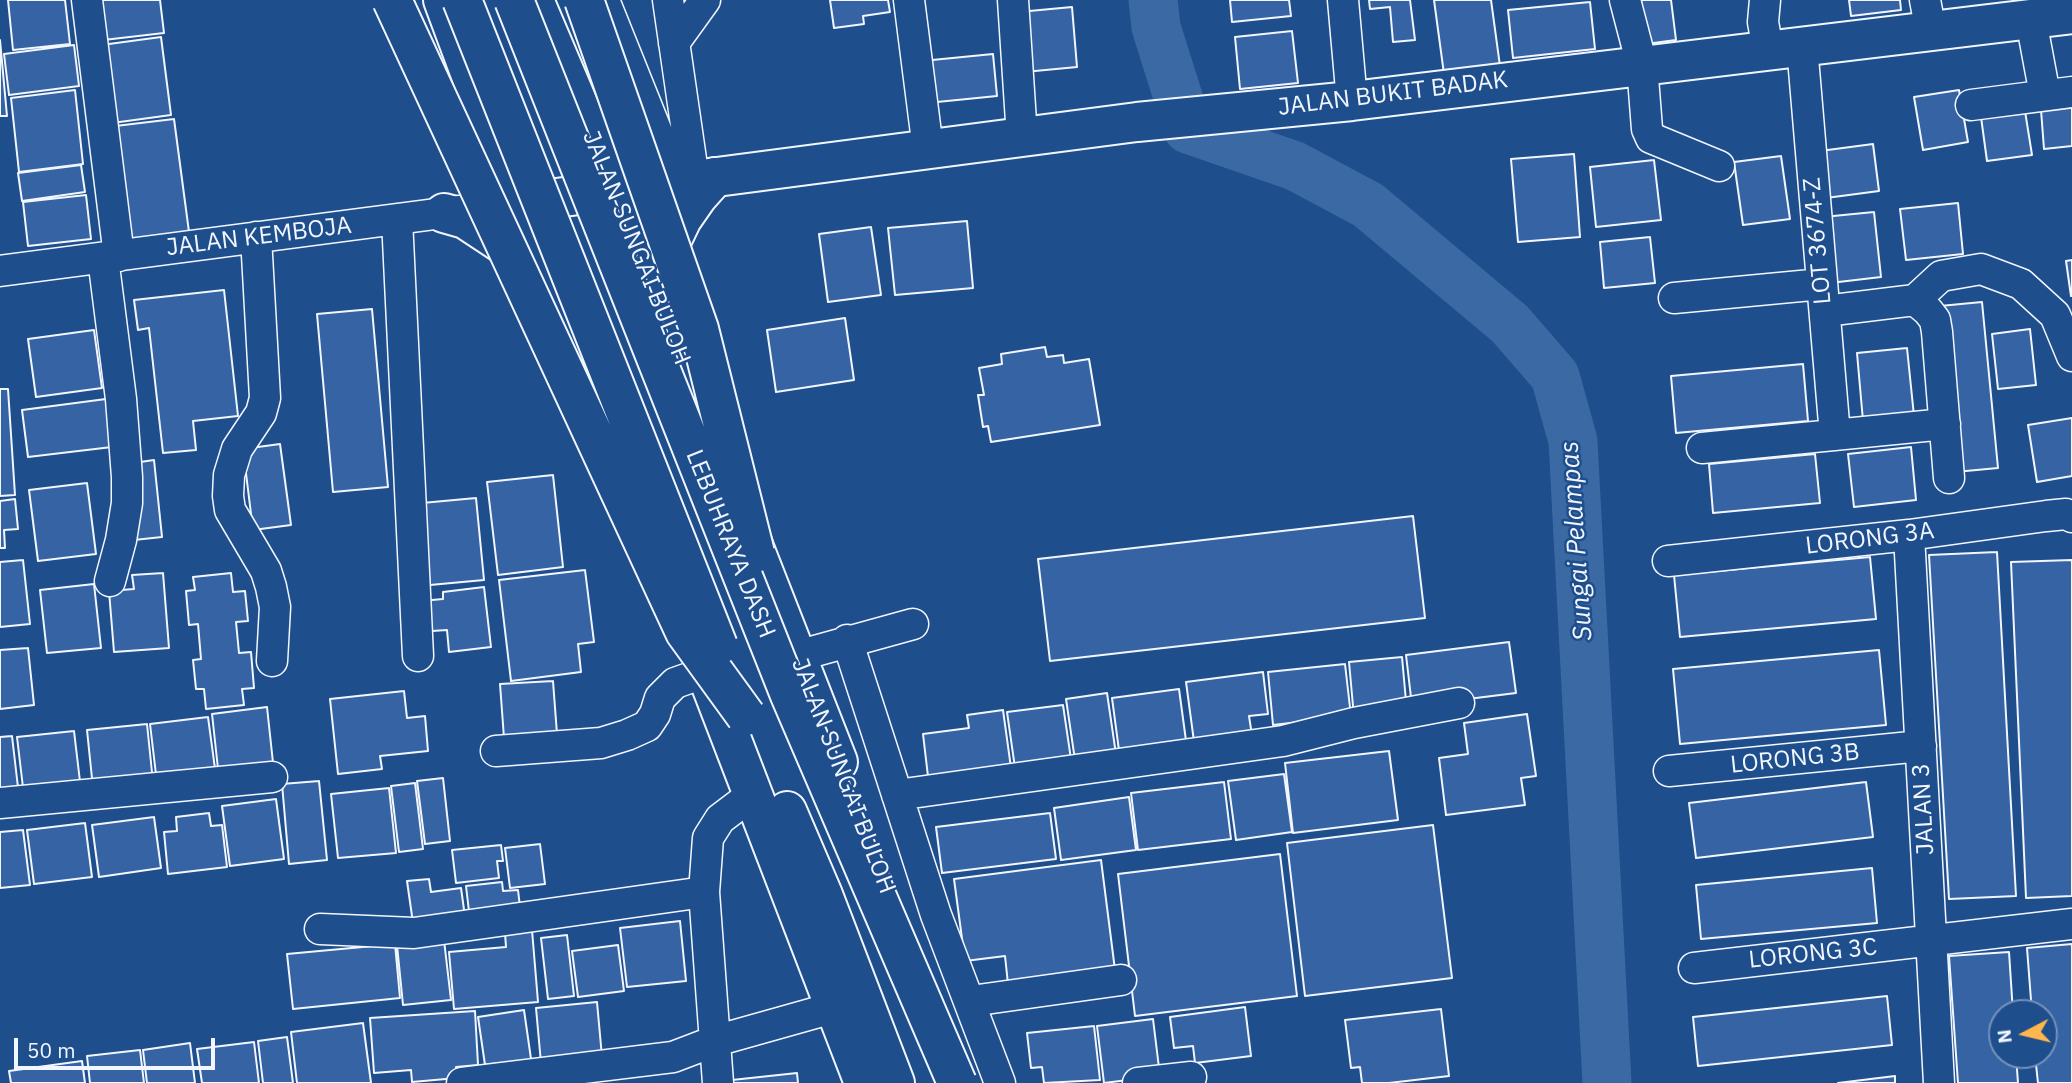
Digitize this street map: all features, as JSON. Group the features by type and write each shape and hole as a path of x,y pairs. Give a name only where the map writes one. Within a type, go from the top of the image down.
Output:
{"main road":[{"path":"392,0 685,632 746,716"},
{"path":"443,0 550,289 706,673 864,1083"},
{"name":"LEBUHRAYA DASH","path":"461,0 746,716 823,895 895,1083"},
{"name":"LEBUHRAYA DASH","path":"514,0 790,695 957,1083"},
{"name":"JALAN SUNGAI BULOH","path":"534,0 615,191 914,958 966,1083"},
{"path":"584,0 699,329 790,695"},
{"name":"JALAN BUKIT BADAK","path":"518,202 1137,122 1352,101 1785,48 1928,16 2031,20 2072,14"},
{"path":"657,298 662,270 674,236 698,196 695,180"},
{"path":"444,213 465,219 488,232 522,257 550,289"}],"street":[{"path":"88,0 127,477 127,503 121,540 110,580"},
{"path":"604,0 695,180"},
{"path":"668,0 695,180"},
{"path":"674,43 705,0"},
{"path":"909,0 928,149"},
{"path":"1013,0 1022,137"},
{"path":"1343,0 1352,101"},
{"path":"1625,0 1642,65 1647,129 1651,138 1720,166"},
{"name":"LOT 3674-Z","path":"1765,0 1763,22 1785,48 1823,297 1835,435"},
{"path":"1971,105 2058,93 2031,20"},
{"name":"JALAN KEMBOJA","path":"0,271 518,202"},
{"path":"397,219 418,656"},
{"path":"256,237 265,398 261,413 237,449 229,475 228,496 230,510 266,571 271,587 275,607 272,661"},
{"path":"1915,300 1941,276 1981,269 2021,284 2054,315 2072,356"},
{"path":"1674,298 1823,297 1915,300 1935,320 1949,478"},
{"path":"1702,448 1945,424"},
{"name":"LORONG 3A","path":"1668,561 1909,535 2046,516 2066,514 2072,517"},
{"name":"JALAN 3","path":"1909,535 1939,1083"},
{"path":"797,656 847,640 913,624"},
{"path":"847,640 936,915 1000,1083"},
{"path":"496,751 601,743 627,735 647,726 655,714 660,698 675,683 706,673"},
{"path":"897,795 1283,741 1354,723 1459,703"},
{"name":"LORONG 3B","path":"1669,771 1921,746"},
{"path":"0,803 272,777"},
{"path":"718,1083 704,892 708,838 720,820 753,794"},
{"path":"320,929 414,933 704,892"},
{"name":"LORONG 3C","path":"1694,968 2072,924"},
{"path":"971,1001 1121,980"},
{"path":"462,1083 673,1057 715,1041 836,1007"},
{"path":"1138,1083 1191,1077"}],"building":[{"path":"8,0 65,0 70,44 13,50"},
{"path":"90,0 160,0 164,33 95,41"},
{"path":"830,0 888,0 890,12 863,16 864,24 834,28"},
{"path":"1230,0 1289,0 1291,16 1232,22"},
{"path":"1369,0 1410,0 1415,40 1393,42 1390,7 1370,9"},
{"path":"1434,0 1491,0 1500,66 1444,74"},
{"path":"1641,0 1671,0 1676,40 1646,44"},
{"path":"1849,0 1900,0 1901,10 1851,16"},
{"path":"1590,2 1595,49 1513,58 1508,10"},
{"path":"1072,7 1077,67 1014,73 1008,13"},
{"path":"1292,31 1298,83 1240,89 1235,37"},
{"path":"161,37 171,115 105,124 94,46"},
{"path":"0,40 7,116 0,116"},
{"path":"74,45 79,86 9,95 4,54"},
{"path":"993,54 997,96 927,103 922,61"},
{"path":"75,90 83,164 19,172 11,98"},
{"path":"1959,90 1968,142 1923,150 1914,97"},
{"path":"2072,107 2072,146 2044,149 2041,110"},
{"path":"2025,111 2032,155 1987,161 1981,117"},
{"path":"174,119 189,232 122,241 107,127"},
{"path":"1873,144 1879,191 1826,198 1820,151"},
{"path":"1574,154 1580,237 1518,242 1511,159"},
{"path":"1781,156 1790,219 1743,225 1734,162"},
{"path":"1654,160 1661,220 1596,227 1590,167"},
{"path":"81,165 85,192 22,201 18,173"},
{"path":"86,195 91,239 28,246 23,202"},
{"path":"1958,203 1963,254 1906,260 1900,209"},
{"path":"1874,212 1881,277 1830,283 1823,217"},
{"path":"967,221 973,288 895,295 888,228"},
{"path":"871,227 881,295 828,302 819,234"},
{"path":"1650,237 1655,283 1604,288 1600,242"},
{"path":"2072,260 2072,296 2071,296 2066,261"},
{"path":"224,290 238,416 193,421 196,450 163,453 149,328 138,330 134,300"},
{"path":"1982,302 1998,468 1955,472 1940,306"},
{"path":"372,309 388,487 333,492 317,314"},
{"path":"845,318 854,380 776,392 767,330"},
{"path":"2030,329 2036,385 1998,389 1992,334"},
{"path":"94,330 102,388 36,397 28,339"},
{"path":"1045,347 1047,357 1063,355 1064,363 1089,359 1100,425 991,442 988,426 983,427 978,395 984,395 979,368 1002,364 1001,354"},
{"path":"1907,348 1914,416 1863,421 1857,353"},
{"path":"1803,364 1808,421 1676,433 1671,376"},
{"path":"0,389 8,389 15,495 0,496"},
{"path":"106,399 112,447 28,457 22,410"},
{"path":"2072,418 2072,476 2037,482 2028,425"},
{"path":"280,444 291,525 253,530 243,449"},
{"path":"1911,447 1916,500 1854,507 1848,454"},
{"path":"1815,454 1820,503 1713,513 1709,464"},
{"path":"154,460 162,537 134,540 126,464"},
{"path":"553,475 563,567 498,575 487,482"},
{"path":"87,483 96,554 38,561 29,490"},
{"path":"476,498 484,580 430,585 422,503"},
{"path":"15,499 18,529 4,530 5,548 0,548 0,501"},
{"path":"1413,516 1425,618 1050,661 1038,559"},
{"path":"1997,552 2016,896 1949,899 1929,555"},
{"path":"1870,557 1876,619 1680,637 1674,575"},
{"path":"23,560 30,624 0,627 0,562"},
{"path":"2072,560 2072,896 2026,898 2011,562"},
{"path":"585,570 594,642 578,644 581,672 511,681 499,580"},
{"path":"163,573 169,648 114,652 109,591 134,589 132,575"},
{"path":"231,573 233,592 245,591 248,621 236,622 239,653 251,652 254,688 242,689 244,705 206,709 204,689 196,689 193,660 201,659 198,624 189,625 186,591 195,590 193,577"},
{"path":"94,584 101,648 47,653 40,590"},
{"path":"484,587 491,647 449,652 447,630 432,631 421,601 443,599 443,592"},
{"path":"1509,642 1516,693 1412,706 1406,655"},
{"path":"28,648 34,705 0,709 0,650"},
{"path":"1879,650 1886,725 1680,744 1673,669"},
{"path":"1402,657 1407,712 1354,717 1349,662"},
{"path":"1345,664 1351,716 1273,725 1268,672"},
{"path":"1263,672 1268,714 1249,716 1253,742 1195,749 1186,682"},
{"path":"553,681 557,734 504,738 500,684"},
{"path":"1179,689 1187,748 1120,758 1112,698"},
{"path":"404,691 407,718 425,716 428,751 380,756 382,769 338,774 330,699"},
{"path":"1107,693 1117,761 1076,767 1066,699"},
{"path":"1063,705 1072,766 1016,775 1007,712"},
{"path":"267,707 274,772 219,778 212,714"},
{"path":"1003,710 1012,775 929,785 923,734 969,728 967,715"},
{"path":"1527,714 1536,776 1521,778 1525,805 1446,815 1439,758 1468,754 1464,723"},
{"path":"208,717 216,776 157,783 150,724"},
{"path":"147,724 153,782 93,788 87,730"},
{"path":"74,731 81,790 24,796 17,737"},
{"path":"12,736 19,796 0,798 0,737"},
{"path":"1389,751 1398,820 1293,833 1285,763"},
{"path":"1284,774 1292,832 1236,840 1228,781"},
{"path":"443,778 450,841 425,844 417,781"},
{"path":"319,781 327,860 289,864 282,784"},
{"path":"1224,782 1231,839 1138,850 1131,793"},
{"path":"1866,782 1873,837 1696,858 1689,803"},
{"path":"415,783 423,849 399,852 391,786"},
{"path":"389,788 396,853 338,858 331,794"},
{"path":"1129,797 1136,850 1061,860 1054,808"},
{"path":"276,799 284,859 230,866 222,806"},
{"path":"209,813 211,826 222,825 227,867 168,874 164,832 177,831 176,817"},
{"path":"1050,813 1056,859 942,873 936,827"},
{"path":"154,817 161,868 99,877 92,825"},
{"path":"85,823 92,877 34,884 27,830"},
{"path":"1433,825 1452,978 1305,996 1287,843"},
{"path":"23,830 30,885 0,888 0,832"},
{"path":"540,844 545,884 510,888 505,848"},
{"path":"501,845 503,861 497,861 499,878 456,883 452,850"},
{"path":"1280,854 1297,996 1135,1016 1118,874"},
{"path":"1101,860 1115,970 1008,984 1005,956 965,961 954,879"},
{"path":"1872,868 1877,923 1701,939 1696,885"},
{"path":"429,879 431,892 461,888 466,924 414,930 407,881"},
{"path":"502,882 503,891 518,890 521,915 470,920 466,886"},
{"path":"680,921 686,981 627,987 620,928"},
{"path":"532,930 538,1002 454,1009 449,952 506,947 505,933"},
{"path":"567,935 574,996 548,999 541,938"},
{"path":"444,940 451,1000 403,1005 397,945"},
{"path":"395,944 400,998 293,1009 287,954"},
{"path":"2072,944 2072,1083 2038,1083 2036,1069 2058,1069 2058,999 2031,999 2027,948"},
{"path":"618,945 624,991 578,997 572,951"},
{"path":"2009,952 2012,999 1988,999 1988,1069 2017,1069 2018,1083 1958,1083 1949,956"},
{"path":"1887,996 1892,1045 1698,1066 1693,1017"},
{"path":"597,1002 602,1057 541,1063 536,1008"},
{"path":"1245,1007 1251,1056 1195,1063 1193,1046 1174,1048 1170,1017"},
{"path":"1441,1009 1449,1076 1389,1083 1362,1083 1360,1067 1351,1068 1345,1020"},
{"path":"524,1010 532,1066 501,1070 499,1063 485,1065 478,1017"},
{"path":"475,1011 478,1065 456,1067 457,1078 412,1082 411,1070 374,1073 370,1018"},
{"path":"1153,1019 1160,1076 1104,1083 1097,1026"},
{"path":"363,1023 371,1083 297,1083 291,1032"},
{"path":"1094,1026 1100,1080 1044,1083 1042,1067 1031,1068 1027,1033"},
{"path":"287,1037 293,1083 263,1083 258,1041"},
{"path":"254,1042 259,1083 202,1083 197,1049"},
{"path":"190,1043 195,1083 147,1083 143,1050"},
{"path":"140,1050 144,1083 90,1083 87,1056"},
{"path":"82,1061 85,1083 11,1083 9,1071"},
{"path":"797,1073 798,1083 732,1083 732,1080"},
{"path":"1895,1076 1895,1083 1838,1083"}],"waterway":[{"name":"Sungai Pelampas","path":"1153,0 1156,27 1188,129 1295,166 1368,205 1510,324 1555,376 1573,441 1607,1083"}]}
